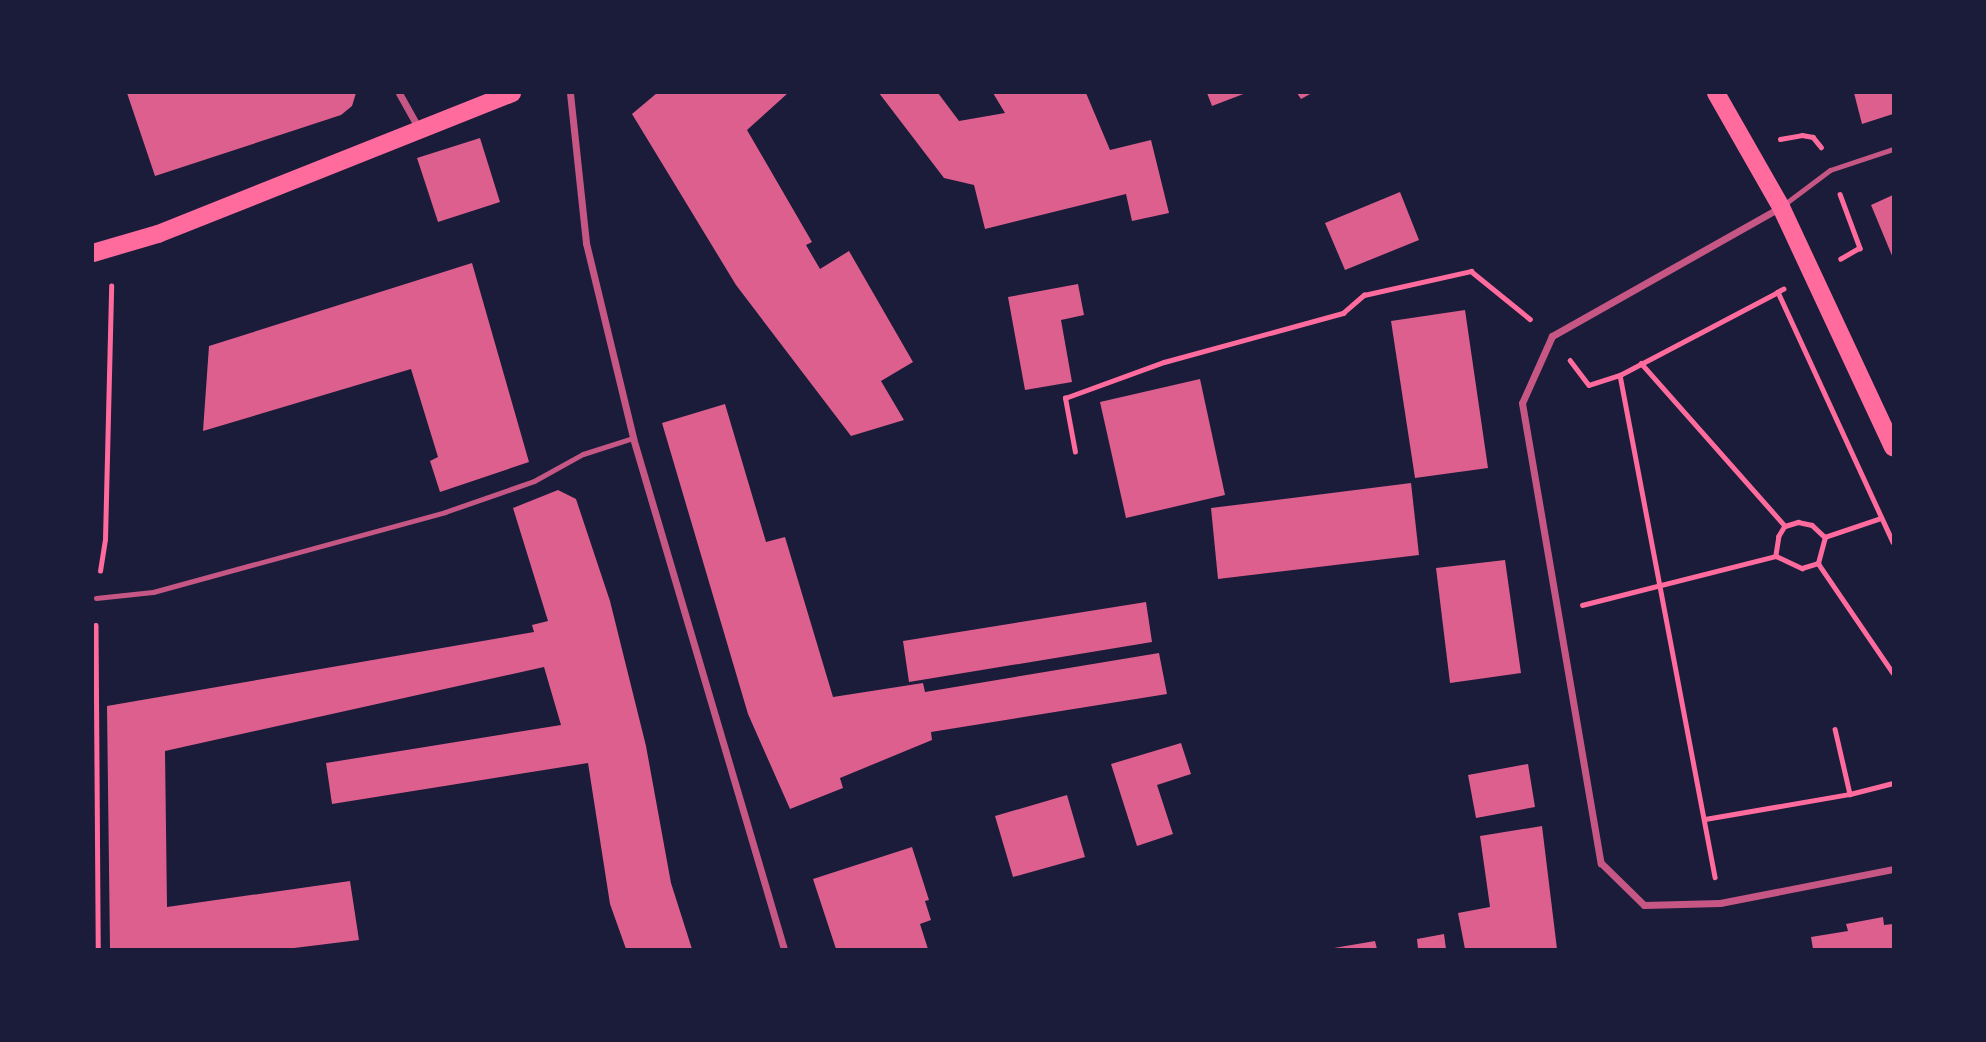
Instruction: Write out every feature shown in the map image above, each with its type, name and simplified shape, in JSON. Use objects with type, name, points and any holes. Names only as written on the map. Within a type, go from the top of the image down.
[{"type":"main road","points":[[93,253],[158,234],[512,93]]},
{"type":"main road","points":[[1716,93],[1781,207],[1893,447]]},
{"type":"street","points":[[399,93],[419,130]]},
{"type":"street","points":[[570,93],[586,243],[633,438],[784,949]]},
{"type":"street","points":[[1781,207],[1552,336],[1522,403],[1601,863],[1644,905],[1720,903],[1893,869]]},
{"type":"lane","points":[[1781,207],[1830,170],[1893,149]]},
{"type":"lane","points":[[96,598],[153,592],[445,512],[534,481],[583,454],[633,438]]},
{"type":"path","points":[[1075,452],[1065,398],[1164,362],[1343,313],[1364,295],[1471,271],[1552,336],[1588,385],[1620,374],[1778,292]]},
{"type":"path","points":[[98,949],[96,598],[105,539],[111,286]]},
{"type":"path","points":[[1641,363],[1785,526]]},
{"type":"path","points":[[1620,374],[1720,903]]},
{"type":"path","points":[[1825,537],[1881,518]]},
{"type":"path","points":[[1776,556],[1779,536],[1785,526],[1798,522],[1812,525],[1825,537]]},
{"type":"path","points":[[1825,537],[1818,563],[1893,673]]},
{"type":"path","points":[[1558,611],[1622,593],[1662,587],[1776,556],[1802,568],[1818,563]]},
{"type":"path","points":[[1835,729],[1850,794]]},
{"type":"path","points":[[1705,819],[1850,794],[1893,783]]},
{"type":"building","points":[[127,93],[356,93],[352,106],[341,115],[155,176]]},
{"type":"building","points":[[657,93],[788,93],[747,130],[812,242],[806,245],[820,269],[849,251],[913,362],[881,381],[904,420],[851,436],[736,285],[632,114]]},
{"type":"building","points":[[879,93],[938,93],[959,121],[1005,113],[993,93],[1086,93],[1110,150],[1151,140],[1169,213],[1132,221],[1126,194],[985,229],[974,185],[944,178]]},
{"type":"building","points":[[1207,93],[1246,93],[1212,106]]},
{"type":"building","points":[[1297,93],[1312,93],[1301,99]]},
{"type":"building","points":[[1854,93],[1893,93],[1893,114],[1862,124]]},
{"type":"building","points":[[480,138],[500,202],[438,222],[417,158]]},
{"type":"building","points":[[1400,192],[1419,240],[1345,270],[1325,223]]},
{"type":"building","points":[[1893,195],[1893,258],[1871,205]]},
{"type":"building","points":[[472,263],[529,462],[440,492],[430,461],[438,457],[411,369],[203,431],[209,346]]},
{"type":"building","points":[[1078,284],[1084,315],[1061,320],[1072,382],[1025,390],[1008,297]]},
{"type":"building","points":[[1465,310],[1488,468],[1415,478],[1391,321]]},
{"type":"building","points":[[1200,379],[1225,495],[1126,518],[1100,402]]},
{"type":"building","points":[[725,404],[766,542],[785,537],[833,697],[923,683],[925,692],[1159,653],[1167,694],[931,732],[932,740],[840,778],[843,788],[790,809],[748,714],[662,423]]},
{"type":"building","points":[[1411,483],[1419,555],[1218,579],[1211,508]]},
{"type":"building","points":[[558,490],[576,499],[610,601],[646,746],[671,883],[692,949],[626,949],[610,904],[588,763],[332,804],[326,763],[561,725],[544,667],[165,751],[167,907],[350,881],[359,940],[286,949],[110,949],[107,706],[534,632],[532,625],[548,621],[513,508]]},
{"type":"building","points":[[1505,560],[1521,673],[1450,683],[1436,568]]},
{"type":"building","points":[[1146,602],[1152,642],[909,682],[903,641]]},
{"type":"building","points":[[1181,743],[1191,774],[1157,785],[1173,834],[1137,846],[1111,764]]},
{"type":"building","points":[[1528,764],[1535,807],[1476,818],[1468,775]]},
{"type":"building","points":[[1067,795],[1085,857],[1013,877],[995,816]]},
{"type":"building","points":[[1542,826],[1557,949],[1465,949],[1458,913],[1490,907],[1480,836]]},
{"type":"building","points":[[912,847],[929,900],[925,901],[931,920],[920,924],[928,949],[836,949],[813,879]]},
{"type":"building","points":[[1883,917],[1884,925],[1893,924],[1893,949],[1813,949],[1811,937],[1848,931],[1846,924]]},
{"type":"building","points":[[1444,934],[1446,949],[1418,949],[1417,939]]},
{"type":"building","points":[[1375,941],[1377,949],[1334,949],[1334,948]]}]
